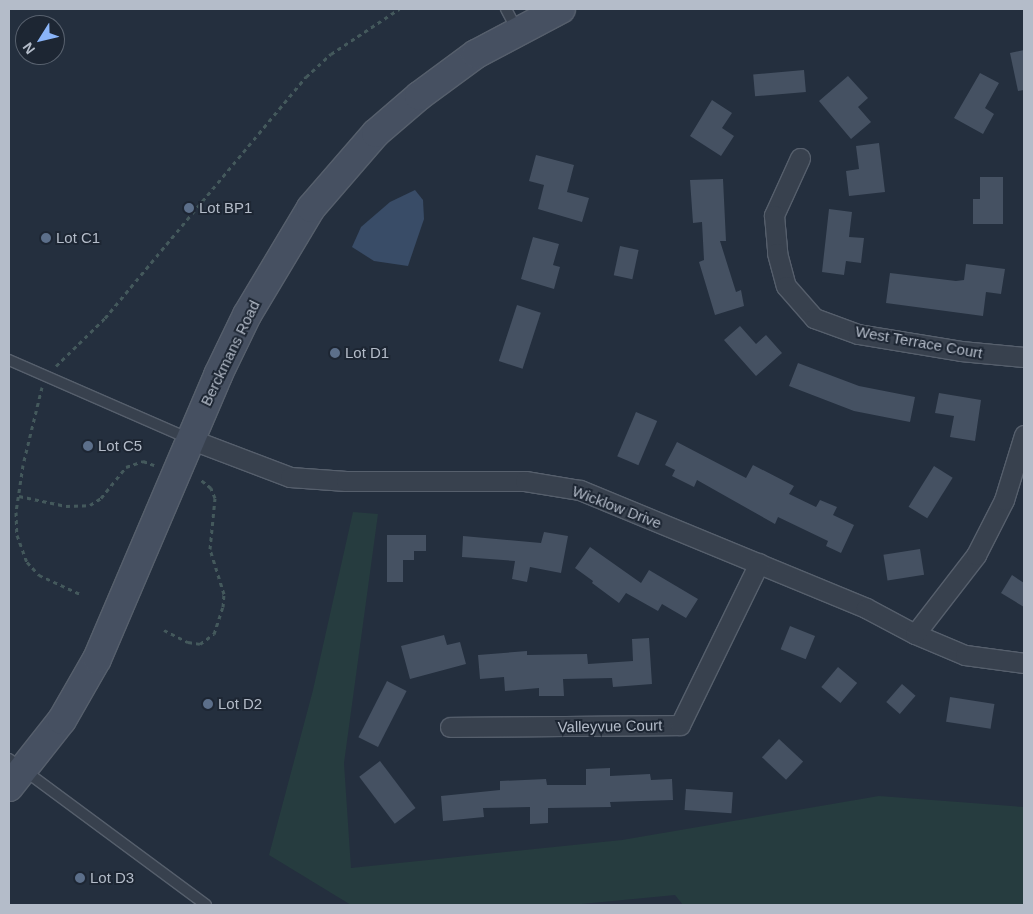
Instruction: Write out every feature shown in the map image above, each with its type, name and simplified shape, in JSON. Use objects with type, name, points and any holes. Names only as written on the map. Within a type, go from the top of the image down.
[{"type":"main road","name":"Berckmans Road","points":[[14,772],[62,720],[97,659],[190,439],[247,314],[311,208],[376,133],[405,108],[476,54],[511,19],[561,9]]},
{"type":"street","name":"West Terrace Court","points":[[800,158],[774,215],[777,253],[786,286],[814,318],[858,334],[960,351],[1024,357]]},
{"type":"street","points":[[915,634],[976,555],[1004,500],[1024,435]]},
{"type":"street","name":"Wicklow Drive","points":[[190,439],[290,477],[346,481],[525,481],[580,490],[866,608],[915,634],[965,656],[1024,663]]},
{"type":"street","name":"Valleyvue Court","points":[[450,727],[680,725],[759,563]]},
{"type":"lane","points":[[9,360],[190,439]]},
{"type":"lane","points":[[14,772],[50,792],[206,905]]},
{"type":"path","points":[[80,594],[51,583],[27,562],[18,535],[19,496],[30,432],[46,375],[105,318],[306,77],[331,54],[399,9]]},
{"type":"path","points":[[19,496],[66,506],[90,505],[101,498],[126,467],[143,461],[154,465]]},
{"type":"path","points":[[164,630],[188,642],[200,644],[214,634],[223,606],[224,594],[210,549],[215,498],[211,488],[201,480]]},
{"type":"green space","points":[[353,512],[378,514],[344,763],[351,868],[622,840],[879,796],[1024,807],[1024,905],[683,905],[675,895],[571,905],[351,905],[269,855],[313,690]]},
{"type":"water","points":[[415,190],[423,200],[424,219],[408,266],[374,261],[352,247],[361,227],[390,202]]},
{"type":"building","points":[[1024,50],[1024,90],[1018,91],[1010,53]]},
{"type":"building","points":[[804,70],[806,92],[755,96],[753,74]]},
{"type":"building","points":[[980,73],[999,83],[985,108],[994,114],[983,134],[954,118]]},
{"type":"building","points":[[848,76],[868,98],[858,107],[871,122],[851,139],[819,101]]},
{"type":"building","points":[[712,100],[732,113],[722,128],[734,136],[721,156],[690,136]]},
{"type":"building","points":[[879,143],[885,192],[849,196],[846,171],[859,169],[856,146]]},
{"type":"building","points":[[536,155],[574,165],[567,192],[589,198],[582,222],[538,209],[544,185],[529,181]]},
{"type":"building","points":[[980,177],[1003,177],[1003,224],[973,224],[973,199],[980,199]]},
{"type":"building","points":[[723,179],[726,241],[720,241],[736,292],[741,290],[744,306],[715,315],[699,262],[704,260],[702,222],[693,223],[690,180]]},
{"type":"building","points":[[829,209],[852,212],[849,237],[864,238],[861,263],[846,261],[844,275],[822,272]]},
{"type":"building","points":[[533,237],[559,244],[553,265],[560,267],[554,289],[521,279]]},
{"type":"building","points":[[620,246],[639,250],[632,279],[614,275]]},
{"type":"building","points":[[966,264],[1005,269],[1001,294],[986,292],[983,316],[886,303],[890,273],[956,281],[964,280]]},
{"type":"building","points":[[517,305],[541,313],[523,369],[499,361]]},
{"type":"building","points":[[740,326],[756,344],[766,335],[782,353],[756,376],[724,340]]},
{"type":"building","points":[[798,363],[859,386],[915,397],[910,422],[854,411],[789,386]]},
{"type":"building","points":[[939,393],[981,400],[975,441],[950,437],[954,416],[935,413]]},
{"type":"building","points":[[636,412],[657,421],[638,465],[617,456]]},
{"type":"building","points":[[677,442],[746,478],[753,465],[794,486],[789,494],[816,507],[820,500],[837,507],[833,515],[854,525],[841,553],[826,546],[828,541],[778,517],[775,524],[697,480],[694,487],[672,476],[675,470],[665,465]]},
{"type":"building","points":[[934,466],[953,478],[927,518],[909,507]]},
{"type":"building","points":[[544,532],[568,536],[561,573],[530,567],[527,582],[512,579],[515,561],[462,557],[463,536],[541,543]]},
{"type":"building","points":[[387,535],[426,535],[426,551],[414,551],[414,560],[403,560],[403,582],[387,582]]},
{"type":"building","points":[[590,547],[641,583],[649,570],[698,599],[686,618],[662,604],[658,611],[626,593],[619,603],[575,568]]},
{"type":"building","points":[[920,549],[924,575],[888,580],[883,555]]},
{"type":"building","points":[[1012,575],[1024,583],[1024,607],[1001,593]]},
{"type":"building","points":[[790,626],[815,636],[806,659],[781,649]]},
{"type":"building","points":[[444,635],[447,645],[460,642],[466,664],[410,679],[401,646]]},
{"type":"building","points":[[649,638],[652,684],[613,687],[612,678],[563,679],[564,696],[539,696],[539,688],[505,691],[504,677],[480,679],[478,655],[527,651],[527,655],[587,654],[588,664],[633,661],[632,639]]},
{"type":"building","points":[[838,667],[857,683],[840,703],[821,687]]},
{"type":"building","points":[[387,681],[407,691],[378,747],[358,737]]},
{"type":"building","points":[[902,684],[916,696],[900,714],[886,702]]},
{"type":"building","points":[[950,697],[994,704],[991,729],[946,722]]},
{"type":"building","points":[[779,739],[803,762],[786,780],[762,757]]},
{"type":"building","points":[[380,761],[416,808],[395,824],[359,777]]},
{"type":"building","points":[[610,768],[610,776],[650,774],[651,780],[672,779],[673,800],[610,802],[611,807],[548,808],[548,823],[530,824],[530,807],[483,808],[484,817],[443,821],[441,796],[500,790],[500,781],[546,779],[547,785],[586,785],[586,769]]},
{"type":"building","points":[[686,789],[733,792],[731,813],[685,810]]},
{"type":"place","name":"Lot BP1","points":[[189,208]]},
{"type":"place","name":"Lot C1","points":[[46,238]]},
{"type":"place","name":"Lot D1","points":[[335,353]]},
{"type":"place","name":"Lot C5","points":[[88,446]]},
{"type":"place","name":"Lot D2","points":[[208,704]]},
{"type":"place","name":"Lot D3","points":[[80,878]]}]
